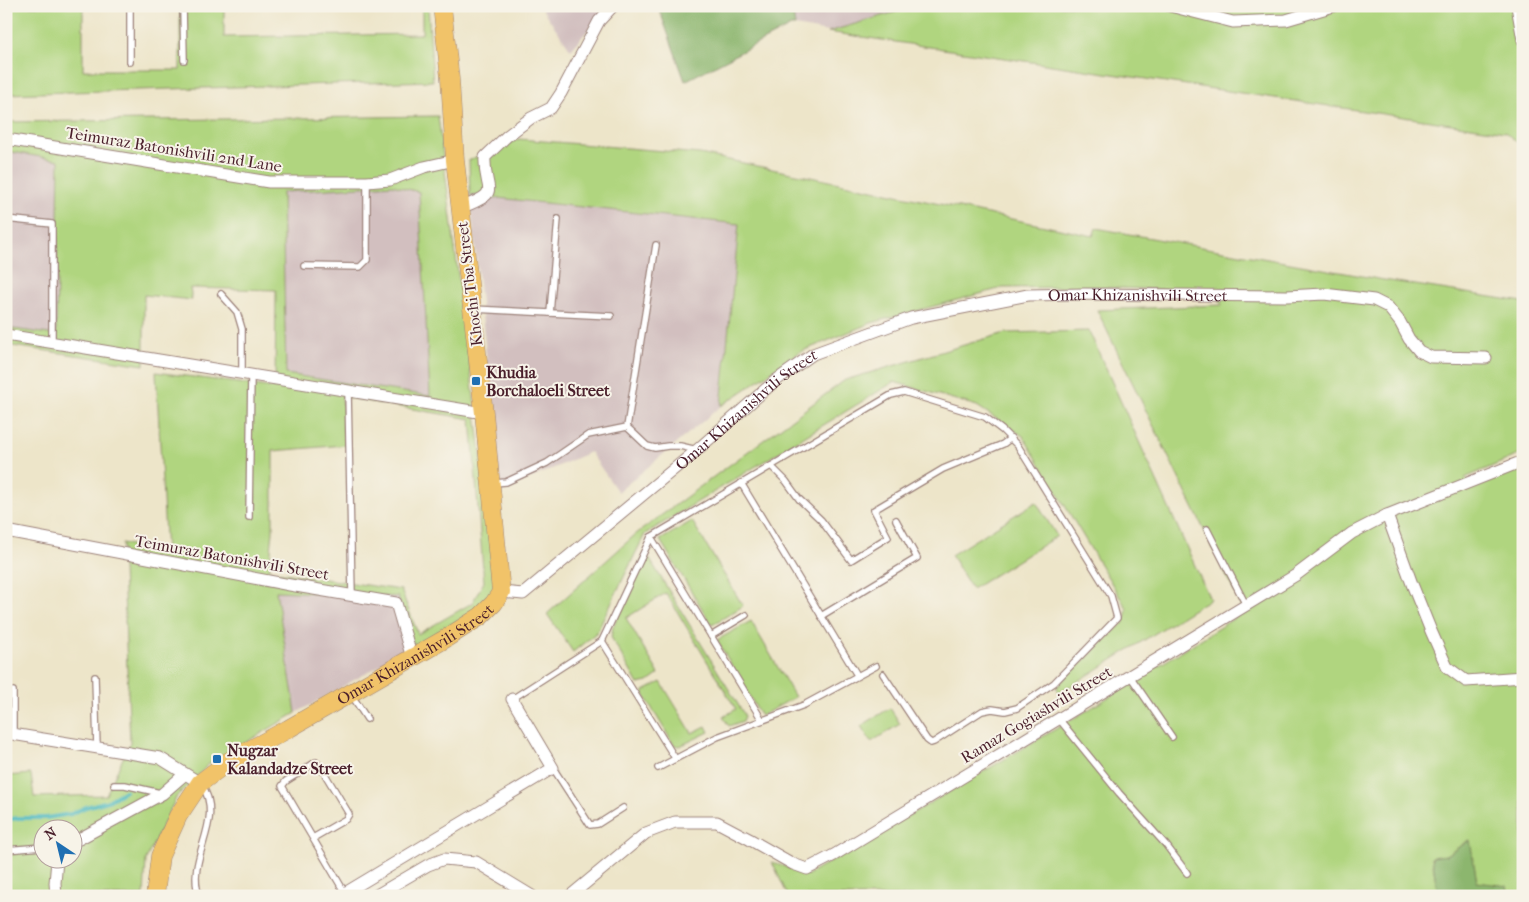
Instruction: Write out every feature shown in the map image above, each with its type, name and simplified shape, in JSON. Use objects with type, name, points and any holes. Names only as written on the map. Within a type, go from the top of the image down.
[{"type":"main road","name":"Khochi Tba Street","points":[[442,6],[450,79],[455,160],[492,483],[501,592]]},
{"type":"main road","name":"Omar Khizanishvili Street","points":[[155,896],[160,856],[192,778],[288,729],[412,658],[481,616],[494,603],[501,592]]},
{"type":"street","points":[[460,208],[482,200],[489,191],[485,157],[507,136],[531,118],[551,108],[562,93],[598,21],[613,6]]},
{"type":"street","points":[[1170,6],[1233,22],[1286,20],[1334,6]]},
{"type":"street","points":[[1517,6],[1523,40]]},
{"type":"street","name":"Teimuraz Batonishvili 2nd Lane","points":[[6,139],[269,182],[367,182],[390,180],[424,167],[455,160]]},
{"type":"street","name":"Omar Khizanishvili Street","points":[[501,592],[523,594],[697,450],[775,381],[814,354],[911,318],[1028,295],[1287,296],[1324,294],[1374,300],[1388,307],[1400,322],[1408,339],[1419,351],[1431,357],[1486,358]]},
{"type":"street","points":[[6,335],[484,413]]},
{"type":"street","name":"Ramaz Gogiashvili Street","points":[[570,896],[646,833],[675,822],[717,822],[792,864],[807,869],[842,850],[1296,575],[1352,534],[1387,515],[1523,462]]},
{"type":"street","points":[[1387,515],[1412,584],[1447,667],[1466,681],[1523,677]]},
{"type":"street","name":"Teimuraz Batonishvili Street","points":[[6,531],[396,603],[412,658]]},
{"type":"street","points":[[343,894],[553,768],[512,699]]},
{"type":"street","points":[[9,733],[160,758],[192,778],[82,837]]},
{"type":"street","points":[[375,896],[428,865],[444,859],[476,862],[532,896]]},
{"type":"street","points":[[56,870],[56,896]]},
{"type":"lane","points":[[130,6],[130,62]]},
{"type":"lane","points":[[183,6],[184,60]]},
{"type":"lane","points":[[304,266],[360,266],[367,260],[367,182]]},
{"type":"lane","points":[[6,218],[52,224],[52,343]]},
{"type":"lane","points":[[550,313],[558,219]]},
{"type":"lane","points":[[627,427],[656,245]]},
{"type":"lane","points":[[221,294],[237,312],[242,329],[246,374],[249,517]]},
{"type":"lane","points":[[472,309],[611,316]]},
{"type":"lane","points":[[348,390],[352,595]]},
{"type":"lane","points":[[512,699],[602,641],[651,537],[891,395],[904,392],[985,417],[1011,438],[1018,446],[1111,596],[1117,618],[1054,684],[1017,708],[1005,711],[992,709],[982,711],[931,743],[927,740],[883,674]]},
{"type":"lane","points":[[627,427],[647,446],[655,448],[680,446],[697,450]]},
{"type":"lane","points":[[492,483],[506,482],[547,463],[588,435],[627,427]]},
{"type":"lane","points":[[771,466],[786,481],[799,499],[821,520],[851,560],[888,537],[874,510],[943,469],[1002,444],[1011,438]]},
{"type":"lane","points":[[741,483],[857,675]]},
{"type":"lane","points":[[821,616],[917,558],[896,520]]},
{"type":"lane","points":[[1206,529],[1246,605]]},
{"type":"lane","points":[[651,537],[762,720]]},
{"type":"lane","points":[[711,636],[746,615]]},
{"type":"lane","points":[[602,641],[676,758]]},
{"type":"lane","points":[[658,768],[717,737],[804,705],[876,666]]},
{"type":"lane","points":[[1130,676],[1172,737]]},
{"type":"lane","points":[[95,677],[96,748]]},
{"type":"lane","points":[[9,733],[13,690]]},
{"type":"lane","points":[[350,693],[367,719]]},
{"type":"lane","points":[[1059,719],[1188,873]]},
{"type":"lane","points":[[313,838],[346,818],[349,814],[316,762],[286,781],[282,786],[343,894]]},
{"type":"lane","points":[[553,768],[590,825],[598,824],[623,808]]},
{"type":"lane","points":[[192,778],[208,797],[210,804],[206,834],[196,869],[196,887],[199,896]]},
{"type":"lane","points":[[114,785],[124,785],[162,794]]},
{"type":"lane","points":[[6,850],[32,848]]},
{"type":"shaded area","points":[[540,6],[608,6],[571,50]]},
{"type":"shaded area","points":[[792,6],[916,6],[828,32],[795,26]]},
{"type":"shaded area","points":[[6,151],[59,160],[56,336],[6,328]]},
{"type":"shaded area","points":[[392,185],[419,192],[430,396],[286,375],[282,191]]},
{"type":"shaded area","points":[[470,195],[739,224],[721,406],[618,492],[590,452],[500,492]]},
{"type":"shaded area","points":[[275,591],[398,597],[414,646],[296,713]]},
{"type":"green space","points":[[6,6],[83,6],[83,70],[180,70],[180,6],[224,6],[224,37],[422,34],[422,6],[428,6],[433,81],[6,94]]},
{"type":"green space","points":[[658,6],[792,6],[795,26],[791,26],[685,81]]},
{"type":"green space","points":[[916,6],[1523,6],[1523,147],[1505,132],[828,32]]},
{"type":"green space","points":[[438,116],[487,500],[496,591],[483,606],[414,646],[398,597],[276,591],[296,713],[209,764],[177,796],[146,859],[144,896],[6,896],[6,776],[31,774],[34,797],[106,795],[130,743],[122,543],[166,553],[156,372],[275,388],[276,290],[190,288],[192,300],[144,295],[144,365],[6,345],[6,328],[56,335],[59,160],[6,151],[6,122]],"holes":[[[392,185],[419,192],[430,396],[286,374],[282,192]],[[342,397],[471,419],[484,582],[472,603],[418,634],[401,590],[269,571],[273,531],[273,451],[345,445]]]},
{"type":"green space","points":[[519,139],[700,154],[1093,236],[1096,228],[1384,280],[1523,302],[1523,453],[1465,478],[1472,485],[1523,467],[1523,896],[1509,896],[1507,886],[1477,883],[1469,840],[1447,855],[1432,857],[1438,896],[788,896],[772,862],[808,875],[1088,710],[1244,612],[1097,310],[1222,305],[1215,291],[1083,287],[1002,288],[871,323],[800,352],[721,406],[739,224],[470,195],[469,160]]},
{"type":"green space","points":[[1089,331],[1210,599],[1058,694],[1057,686],[1124,622],[1127,609],[1023,436],[977,406],[894,382],[645,534],[597,632],[573,652],[547,614],[636,534],[845,380],[1005,333]]},
{"type":"green space","points":[[1036,502],[1057,536],[972,589],[951,555]]},
{"type":"green space","points":[[692,521],[743,606],[712,625],[660,540]]},
{"type":"green space","points":[[649,558],[745,716],[743,721],[729,726],[723,717],[736,709],[666,593],[626,618],[659,674],[648,682],[638,684],[611,637],[613,627],[642,559]]},
{"type":"green space","points":[[751,621],[795,697],[761,716],[717,640]]},
{"type":"green space","points":[[661,682],[692,733],[706,726],[709,732],[680,746],[674,745],[644,695],[644,691]]},
{"type":"green space","points":[[890,708],[900,724],[871,742],[861,726]]},
{"type":"green space","points":[[1470,840],[1477,882],[1507,886],[1509,896],[1438,896],[1432,857],[1447,855]]},
{"type":"waterway","points":[[6,820],[46,818],[71,814],[86,807],[108,801],[125,791]]},
{"type":"place","name":"Khudia Borchaloeli Street","points":[[476,381]]},
{"type":"place","name":"Nugzar Kalandadze Street","points":[[217,759]]}]
